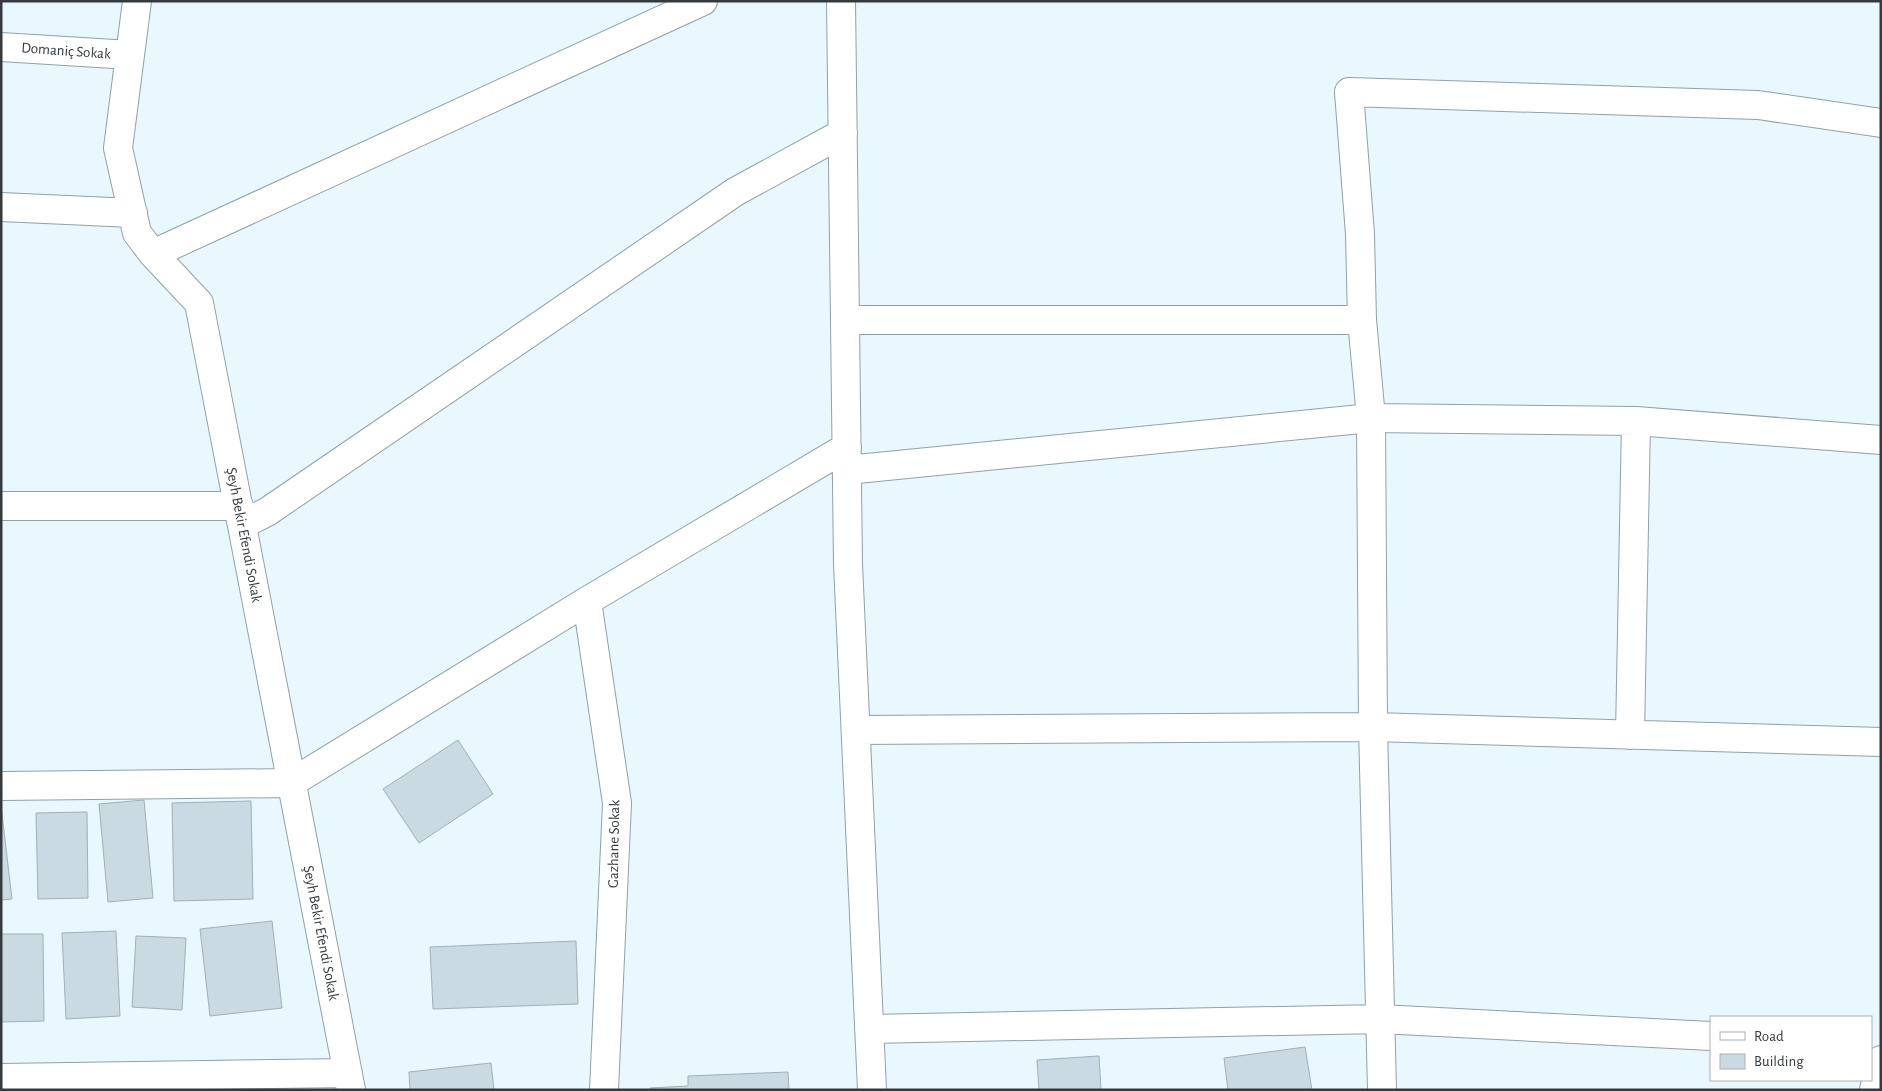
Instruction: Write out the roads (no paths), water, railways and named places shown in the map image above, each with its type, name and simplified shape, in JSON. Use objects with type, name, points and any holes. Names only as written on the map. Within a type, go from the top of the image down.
[{"type":"street","name":"Şeyh Bekir Efendi Sokak","points":[[137,1],[118,148],[137,233],[153,254],[199,303],[350,1081]]},
{"type":"street","points":[[153,254],[703,1]]},
{"type":"street","points":[[841,1],[848,564],[872,1090]]},
{"type":"street","name":"Domaniç Sokak","points":[[1,47],[130,55]]},
{"type":"street","points":[[1382,1090],[1373,727],[1371,418],[1362,320],[1360,234],[1349,92],[1758,104],[1881,122]]},
{"type":"street","points":[[1,506],[241,515],[267,512],[735,192],[843,133]]},
{"type":"street","points":[[1,207],[133,212]]},
{"type":"street","points":[[845,320],[1362,320]]},
{"type":"street","points":[[1,786],[291,783],[587,601],[847,458],[1371,418],[1636,421],[1881,440]]},
{"type":"street","points":[[1630,735],[1636,421]]},
{"type":"street","name":"Gazhane Sokak","points":[[587,601],[617,803],[604,1090]]},
{"type":"street","points":[[856,730],[1373,727],[1881,742]]},
{"type":"street","points":[[869,1029],[1380,1019],[1710,1036]]},
{"type":"street","points":[[1874,1090],[1881,1060]]},
{"type":"street","points":[[1,1078],[350,1081]]}]
